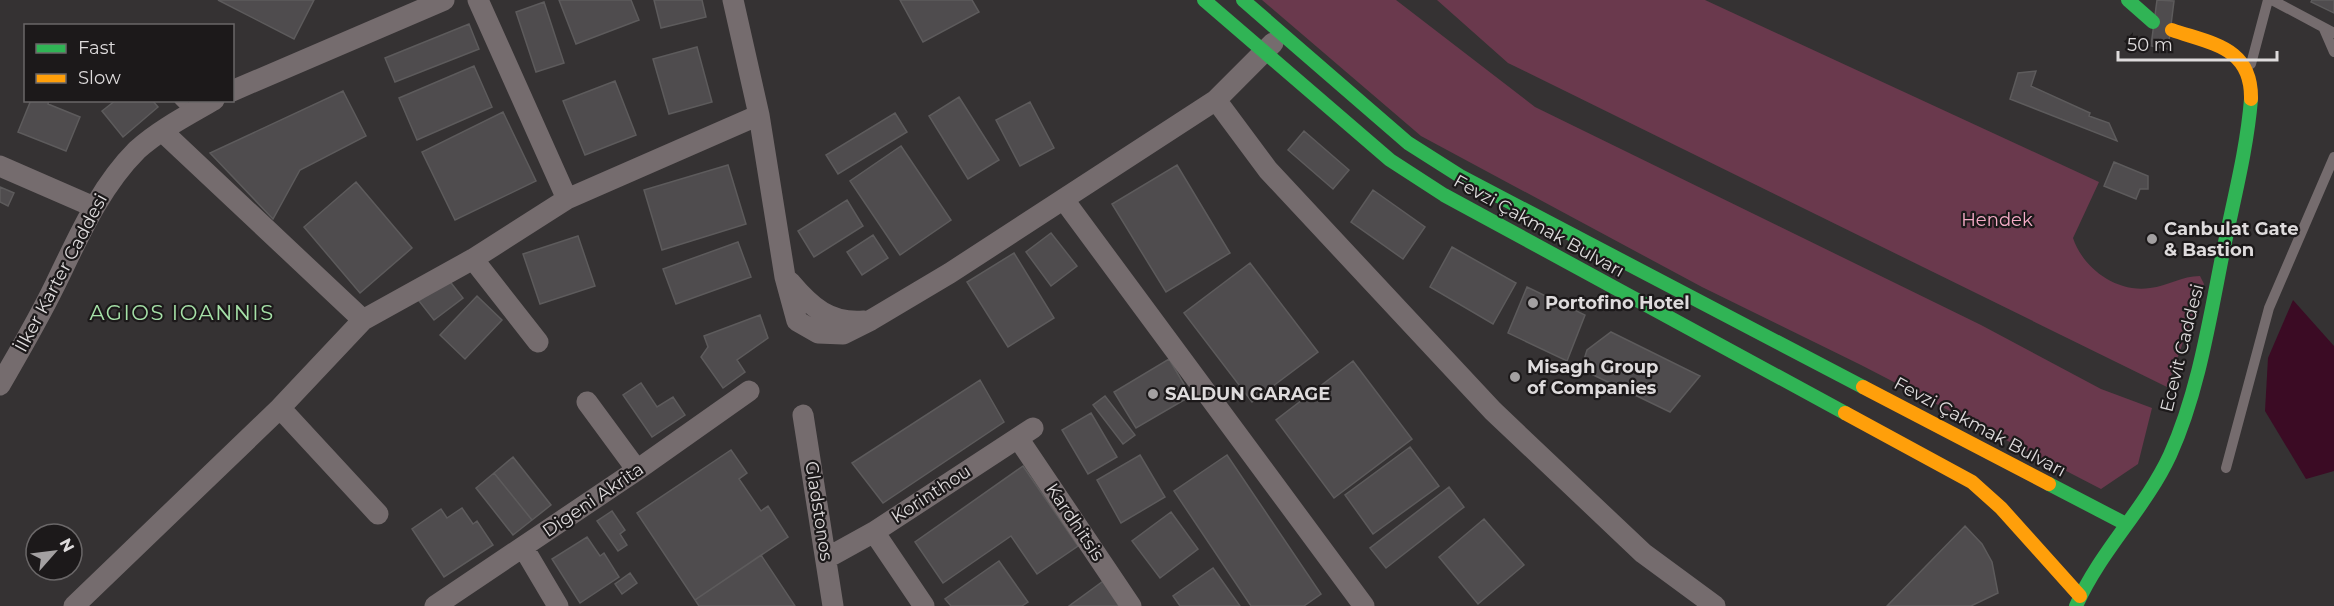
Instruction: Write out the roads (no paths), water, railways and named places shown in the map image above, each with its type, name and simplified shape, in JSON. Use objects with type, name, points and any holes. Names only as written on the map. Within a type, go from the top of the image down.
[{"type":"main road","name":"Fevzi Çakmak Bulvarı","points":[[1204,0],[1390,160],[1444,195],[1972,482],[2005,509],[2078,601]]},
{"type":"main road","name":"Fevzi Çakmak Bulvarı","points":[[1243,0],[1408,143],[1460,176],[2124,523]]},
{"type":"main road","points":[[2128,0],[2153,22]]},
{"type":"main road","points":[[2172,30],[2228,51],[2242,60],[2250,73]]},
{"type":"main road","name":"Ecevit Caddesi","points":[[2078,601],[2095,566],[2166,464],[2181,424],[2211,313],[2243,151],[2251,93],[2250,73]]},
{"type":"street","points":[[234,90],[444,0]]},
{"type":"street","points":[[478,0],[567,199]]},
{"type":"street","points":[[733,0],[759,116],[785,277],[797,321],[818,333],[843,334],[871,320],[1064,200],[1216,100],[1262,51],[1283,35]]},
{"type":"street","points":[[1216,100],[1268,170],[1493,411],[1643,553],[1714,606]]},
{"type":"street","name":"İlker Karter Caddesi","points":[[0,385],[32,331],[94,207],[113,177],[139,149],[162,131],[185,107],[206,102]]},
{"type":"street","points":[[74,606],[280,408],[363,320],[473,259],[567,199],[759,116]]},
{"type":"street","points":[[162,131],[363,320]]},
{"type":"street","points":[[0,166],[94,207]]},
{"type":"street","points":[[1064,200],[1364,606]]},
{"type":"street","points":[[473,259],[538,342]]},
{"type":"street","name":"Digeni Akrita","points":[[435,606],[637,470],[749,391]]},
{"type":"street","points":[[587,402],[637,470]]},
{"type":"street","points":[[280,408],[378,514]]},
{"type":"street","name":"Gladstonos","points":[[803,415],[833,606]]},
{"type":"street","name":"Korinthou","points":[[827,558],[874,532],[1026,433]]},
{"type":"street","name":"Kardhitsis","points":[[1026,433],[1131,606]]},
{"type":"street","points":[[874,532],[924,606]]},
{"type":"street","points":[[523,547],[558,606]]},
{"type":"lane","points":[[2250,73],[2270,0],[2329,31],[2334,52]]},
{"type":"lane","points":[[2226,468],[2270,308],[2334,157]]},
{"type":"place","name":"Canbulat Gate & Bastion","points":[[2152,239]]},
{"type":"place","name":"Portofino Hotel","points":[[1533,303]]},
{"type":"place","name":"Misagh Group of Companies","points":[[1515,377]]},
{"type":"place","name":"SALDUN GARAGE","points":[[1153,394]]},
{"type":"district","name":"AGIOS IOANNIS","points":[[182,312]]},
{"type":"park label","name":"Hendek","points":[[1997,220]]}]
